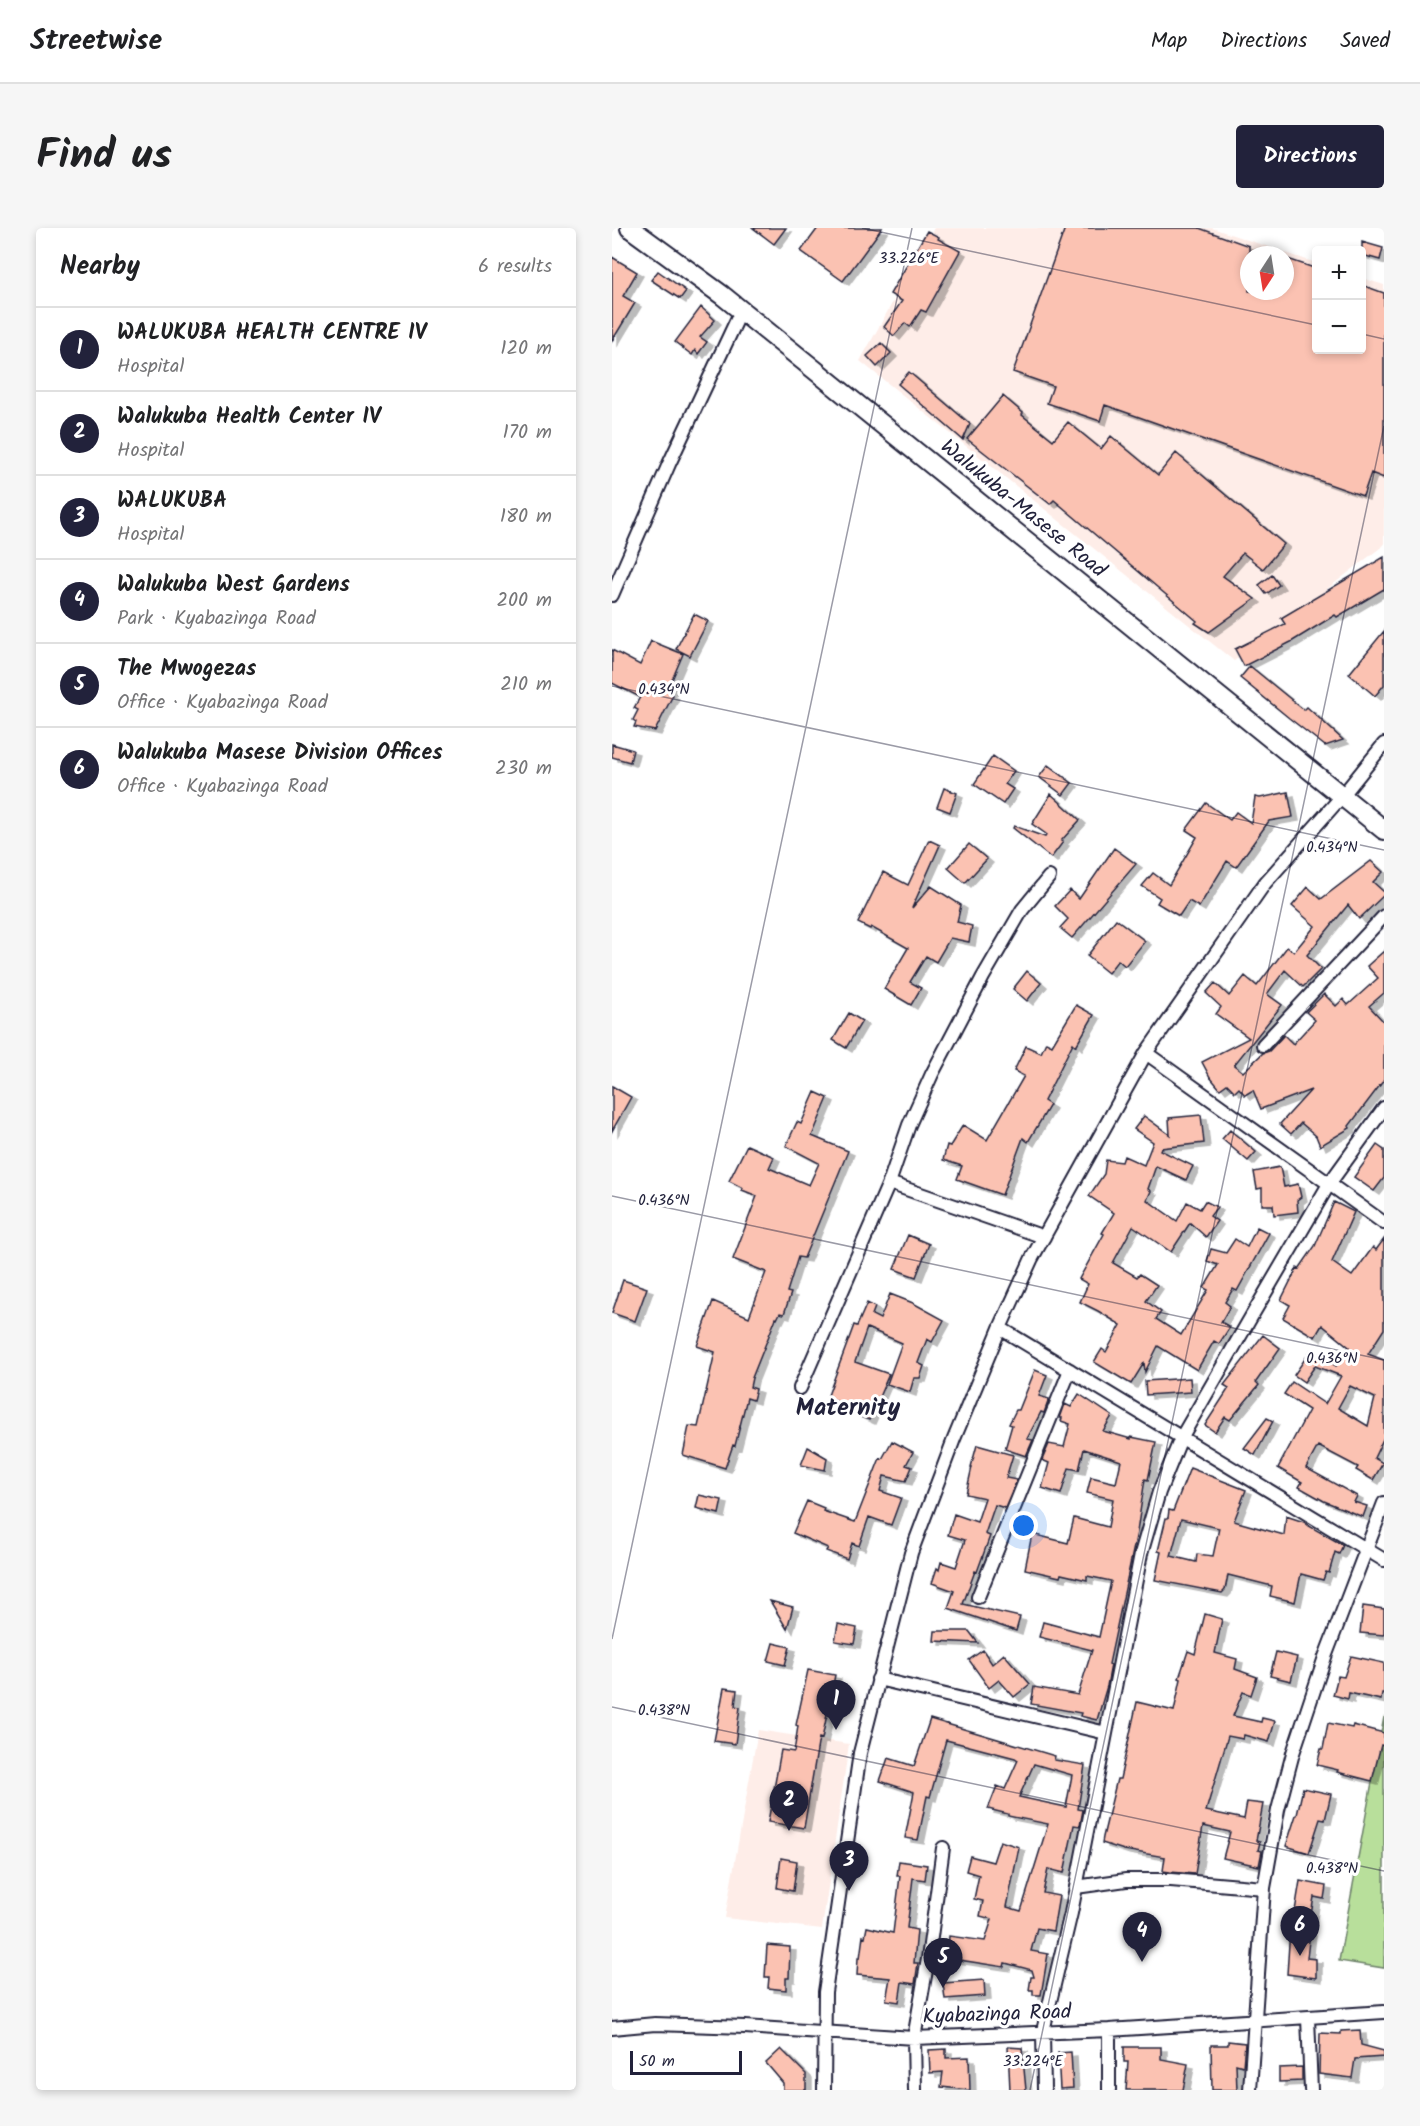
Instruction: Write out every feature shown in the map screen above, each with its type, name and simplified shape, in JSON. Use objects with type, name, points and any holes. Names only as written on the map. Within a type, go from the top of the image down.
[{"type":"street","name":"Walukuba-Masese Road","points":[[630,228],[741,310],[1384,830]]},
{"type":"street","points":[[612,595],[684,431],[741,310]]},
{"type":"street","points":[[824,2090],[825,1992],[860,1753],[911,1553],[954,1439],[1000,1328],[1044,1237],[1146,1053],[1266,883],[1384,744]]},
{"type":"street","points":[[800,1388],[889,1184],[909,1125],[932,1074],[1022,910],[1049,877]]},
{"type":"street","points":[[1263,1045],[1384,916]]},
{"type":"street","points":[[1146,1053],[1384,1223]]},
{"type":"street","points":[[1044,2090],[1042,2031],[1076,1887],[1142,1554],[1159,1492],[1181,1438],[1329,1184],[1384,1108]]},
{"type":"street","points":[[889,1184],[1044,1237]]},
{"type":"street","points":[[1000,1328],[1384,1560]]},
{"type":"street","points":[[978,1597],[1070,1371]]},
{"type":"street","points":[[1250,2090],[1264,1888],[1278,1810],[1293,1753],[1325,1657],[1384,1503]]},
{"type":"street","points":[[878,1679],[1106,1733]]},
{"type":"street","points":[[915,2090],[914,2038],[928,1959],[943,1848]]},
{"type":"street","points":[[1076,1887],[1137,1880],[1171,1880],[1264,1888]]},
{"type":"street","name":"Kyabazinga Road","points":[[612,2028],[655,2024],[914,2038],[1254,2022],[1384,2012]]},
{"type":"street","points":[[1308,2018],[1311,2090]]},
{"type":"street","points":[[1109,2030],[1109,2090]]},
{"type":"shaded area","points":[[934,228],[1212,228],[1265,246],[1240,246],[1240,300],[1294,300],[1294,256],[1312,262],[1312,354],[1366,354],[1366,279],[1384,285],[1384,545],[1234,661],[860,361]]},
{"type":"shaded area","points":[[758,1730],[849,1744],[822,1929],[725,1918]]},
{"type":"green space","points":[[1384,1717],[1384,1968],[1339,1961]]},
{"type":"building","points":[[753,228],[786,228],[774,244]]},
{"type":"building","points":[[818,228],[882,228],[843,281],[801,251]]},
{"type":"building","points":[[1065,228],[1199,228],[1249,246],[1240,246],[1240,300],[1294,300],[1294,261],[1312,267],[1312,354],[1366,354],[1366,286],[1384,293],[1384,478],[1371,473],[1363,496],[1105,405],[1100,421],[1047,403],[1053,386],[1013,372]]},
{"type":"building","points":[[927,231],[960,251],[926,312],[921,310],[910,327],[905,323],[894,336],[884,327],[902,301],[890,294]]},
{"type":"building","points":[[1362,242],[1383,248],[1380,260],[1366,256],[1366,246],[1362,246]]},
{"type":"building","points":[[612,257],[637,272],[623,296],[635,303],[612,341]]},
{"type":"building","points":[[658,271],[686,291],[680,299],[651,280]]},
{"type":"building","points":[[701,307],[715,320],[700,337],[707,342],[698,354],[695,350],[692,355],[675,342]]},
{"type":"building","points":[[881,343],[891,353],[877,367],[867,356]]},
{"type":"building","points":[[909,372],[970,424],[963,440],[898,384]]},
{"type":"building","points":[[1003,396],[1053,440],[1068,422],[1101,449],[1111,436],[1158,475],[1176,453],[1284,544],[1263,569],[1243,553],[1223,576],[1255,599],[1209,632],[1195,623],[1197,621],[1054,500],[1050,504],[967,439]]},
{"type":"building","points":[[1384,557],[1384,589],[1337,617],[1335,615],[1291,642],[1244,666],[1235,649],[1285,624],[1281,618]]},
{"type":"building","points":[[1272,575],[1279,585],[1266,594],[1259,585]]},
{"type":"building","points":[[694,614],[708,621],[690,656],[676,649]]},
{"type":"building","points":[[1384,631],[1384,685],[1375,696],[1349,674]]},
{"type":"building","points":[[651,641],[683,654],[671,682],[673,684],[669,693],[673,695],[655,731],[634,727],[636,722],[633,720],[638,710],[634,708],[640,697],[612,683],[612,650],[640,665]]},
{"type":"building","points":[[1250,666],[1304,710],[1307,707],[1343,740],[1325,746],[1289,718],[1240,678]]},
{"type":"building","points":[[612,744],[633,750],[630,762],[612,757]]},
{"type":"building","points":[[993,756],[1014,771],[1005,784],[1013,789],[1003,804],[974,784]]},
{"type":"building","points":[[1048,765],[1072,783],[1063,795],[1039,777]]},
{"type":"building","points":[[944,788],[957,793],[950,812],[937,807]]},
{"type":"building","points":[[1288,792],[1293,817],[1269,821],[1236,867],[1227,861],[1199,907],[1189,901],[1179,916],[1157,903],[1160,898],[1142,886],[1153,873],[1169,885],[1197,837],[1186,830],[1206,803],[1230,820],[1236,812],[1251,823],[1255,797]]},
{"type":"building","points":[[1051,794],[1080,820],[1061,841],[1063,842],[1051,858],[1013,828],[1014,826],[1045,837],[1046,834],[1032,824]]},
{"type":"building","points":[[929,840],[940,845],[912,908],[931,886],[961,905],[957,922],[972,926],[969,942],[950,938],[936,962],[926,956],[910,982],[921,988],[911,1005],[884,989],[908,948],[871,927],[870,929],[858,923],[883,872],[908,885]]},
{"type":"building","points":[[969,844],[987,859],[965,883],[948,868]]},
{"type":"building","points":[[1114,848],[1136,864],[1072,938],[1060,928],[1068,919],[1055,906],[1070,890],[1079,899]]},
{"type":"building","points":[[1371,861],[1383,872],[1373,882],[1384,892],[1384,895],[1359,919],[1348,905],[1307,955],[1321,969],[1303,987],[1285,970],[1267,994],[1282,1005],[1234,1065],[1243,1072],[1263,1053],[1269,1051],[1284,1035],[1293,1044],[1315,1020],[1306,1012],[1324,994],[1336,1006],[1343,999],[1348,1005],[1378,978],[1367,966],[1384,951],[1384,993],[1369,1006],[1384,1022],[1384,1080],[1349,1126],[1350,1128],[1320,1146],[1316,1136],[1301,1123],[1291,1134],[1280,1124],[1311,1090],[1261,1109],[1253,1090],[1245,1095],[1239,1088],[1235,1092],[1227,1084],[1220,1089],[1210,1077],[1202,1062],[1249,1038],[1216,1014],[1221,1007],[1206,993],[1215,983],[1229,996],[1245,976],[1257,986],[1287,947],[1294,952],[1315,926],[1292,906],[1308,887],[1321,899]]},
{"type":"building","points":[[1116,919],[1145,941],[1125,966],[1118,960],[1108,973],[1087,956]]},
{"type":"building","points":[[1027,971],[1041,983],[1027,1001],[1013,989]]},
{"type":"building","points":[[1076,1005],[1094,1015],[1076,1046],[1073,1043],[1044,1101],[1050,1105],[1028,1142],[1023,1138],[1002,1195],[957,1179],[962,1166],[943,1160],[947,1145],[950,1146],[963,1125],[987,1140],[1024,1076],[1014,1071],[1026,1046],[1041,1053],[1046,1042],[1052,1045]]},
{"type":"building","points":[[849,1013],[862,1021],[846,1048],[833,1040]]},
{"type":"building","points":[[612,1086],[631,1097],[612,1131]]},
{"type":"building","points":[[815,1092],[828,1098],[812,1136],[848,1151],[804,1258],[798,1257],[787,1292],[791,1293],[784,1314],[780,1313],[776,1318],[752,1378],[750,1387],[756,1389],[753,1400],[747,1398],[735,1446],[733,1445],[725,1468],[683,1455],[689,1426],[698,1427],[715,1352],[697,1346],[713,1301],[749,1317],[766,1272],[733,1259],[757,1196],[729,1181],[747,1145],[774,1157],[769,1168],[809,1185],[819,1163],[786,1146],[797,1122],[801,1124]]},
{"type":"building","points":[[1201,1115],[1204,1143],[1161,1148],[1160,1150],[1193,1166],[1186,1180],[1156,1166],[1148,1189],[1151,1191],[1147,1200],[1177,1221],[1187,1202],[1200,1209],[1205,1201],[1217,1207],[1210,1216],[1217,1221],[1206,1237],[1190,1223],[1171,1252],[1133,1226],[1113,1263],[1137,1277],[1140,1274],[1157,1285],[1146,1301],[1161,1312],[1156,1319],[1181,1335],[1208,1290],[1204,1288],[1218,1265],[1207,1261],[1211,1249],[1226,1253],[1235,1239],[1247,1247],[1257,1227],[1269,1233],[1237,1291],[1233,1289],[1225,1302],[1230,1306],[1221,1322],[1230,1327],[1219,1344],[1214,1341],[1197,1370],[1158,1346],[1145,1372],[1144,1363],[1131,1384],[1094,1362],[1102,1349],[1106,1352],[1121,1325],[1080,1302],[1088,1284],[1079,1279],[1114,1213],[1089,1196],[1104,1174],[1106,1160],[1122,1162],[1124,1156],[1144,1165],[1153,1142],[1134,1129],[1144,1116],[1170,1135],[1169,1118]]},
{"type":"building","points":[[1230,1130],[1256,1152],[1248,1161],[1222,1139]]},
{"type":"building","points":[[1377,1145],[1384,1150],[1384,1178],[1374,1191],[1354,1177]]},
{"type":"building","points":[[1280,1167],[1284,1187],[1298,1184],[1301,1197],[1297,1200],[1298,1212],[1274,1215],[1273,1205],[1262,1205],[1262,1188],[1257,1189],[1254,1172]]},
{"type":"building","points":[[1334,1202],[1354,1212],[1332,1262],[1352,1276],[1373,1247],[1376,1250],[1384,1239],[1384,1329],[1368,1354],[1384,1360],[1384,1437],[1374,1458],[1383,1463],[1373,1480],[1356,1470],[1358,1467],[1318,1446],[1306,1468],[1357,1496],[1354,1502],[1367,1506],[1363,1517],[1324,1501],[1299,1487],[1302,1482],[1278,1468],[1309,1410],[1284,1394],[1292,1382],[1325,1404],[1341,1376],[1315,1366],[1304,1382],[1294,1375],[1311,1350],[1336,1366],[1349,1347],[1322,1325],[1315,1337],[1283,1318],[1290,1305],[1281,1300],[1297,1268],[1299,1269],[1315,1246]],"holes":[[[1350,1386],[1375,1398],[1368,1426],[1338,1408]]]},
{"type":"building","points":[[908,1235],[929,1244],[916,1277],[894,1269]]},
{"type":"building","points":[[623,1280],[647,1288],[635,1321],[612,1313]]},
{"type":"building","points":[[890,1294],[913,1303],[944,1320],[932,1342],[927,1339],[918,1363],[924,1366],[920,1378],[914,1378],[910,1392],[887,1384],[902,1343],[867,1328],[855,1362],[889,1374],[869,1420],[851,1412],[853,1408],[827,1398],[854,1325],[857,1326],[867,1303],[875,1307],[872,1315],[880,1319]]},
{"type":"building","points":[[1263,1335],[1280,1348],[1256,1382],[1259,1385],[1230,1420],[1225,1417],[1215,1432],[1205,1425],[1229,1388],[1224,1385]]},
{"type":"building","points":[[1035,1370],[1047,1375],[1039,1396],[1049,1399],[1044,1413],[1041,1412],[1027,1439],[1033,1440],[1026,1456],[1005,1449],[1012,1425],[1009,1424],[1016,1410],[1019,1410]]},
{"type":"building","points":[[1190,1378],[1191,1392],[1146,1395],[1145,1381]]},
{"type":"building","points":[[1079,1394],[1112,1416],[1103,1431],[1131,1439],[1131,1437],[1156,1442],[1148,1480],[1145,1479],[1137,1532],[1109,1664],[1111,1665],[1107,1686],[1097,1720],[1080,1716],[1081,1713],[1031,1704],[1034,1687],[1078,1695],[1092,1650],[1039,1637],[1043,1622],[1099,1637],[1111,1581],[1087,1576],[1087,1580],[1061,1574],[1060,1577],[1025,1569],[1032,1534],[1068,1543],[1074,1518],[1108,1527],[1113,1499],[1087,1493],[1091,1477],[1116,1483],[1121,1461],[1084,1449],[1079,1470],[1069,1468],[1061,1494],[1042,1488],[1049,1463],[1042,1460],[1049,1444],[1064,1447],[1070,1424],[1061,1421],[1062,1418],[1060,1418],[1065,1404],[1071,1407]]},
{"type":"building","points":[[1267,1418],[1273,1421],[1255,1455],[1244,1448]]},
{"type":"building","points":[[892,1441],[913,1452],[906,1465],[912,1467],[906,1481],[884,1476],[880,1491],[901,1498],[891,1525],[869,1517],[859,1546],[852,1543],[847,1559],[826,1551],[828,1548],[793,1533],[807,1501],[824,1508],[823,1511],[855,1522],[880,1458],[882,1459]]},
{"type":"building","points":[[977,1445],[1013,1455],[1006,1478],[1017,1480],[1005,1508],[995,1505],[985,1534],[990,1536],[963,1604],[1020,1617],[1016,1631],[948,1608],[954,1591],[932,1583],[941,1562],[956,1567],[965,1540],[948,1535],[954,1514],[977,1522],[985,1498],[966,1494]]},
{"type":"building","points":[[808,1447],[827,1458],[825,1470],[801,1465]]},
{"type":"building","points":[[1190,1468],[1246,1490],[1234,1521],[1284,1535],[1286,1516],[1304,1522],[1343,1545],[1339,1554],[1335,1552],[1329,1573],[1326,1572],[1323,1580],[1301,1574],[1295,1602],[1270,1596],[1272,1586],[1228,1575],[1225,1590],[1222,1593],[1155,1580],[1161,1552],[1158,1551],[1166,1518],[1168,1518],[1169,1510],[1173,1511]],"holes":[[[1181,1519],[1219,1528],[1213,1556],[1197,1554],[1196,1562],[1171,1556]]]},
{"type":"building","points":[[699,1495],[722,1500],[719,1514],[696,1508]]},
{"type":"building","points":[[770,1601],[793,1607],[787,1629]]},
{"type":"building","points":[[1363,1606],[1384,1609],[1384,1635],[1360,1633]]},
{"type":"building","points":[[1205,1614],[1222,1619],[1215,1653],[1237,1659],[1235,1669],[1257,1677],[1251,1695],[1243,1692],[1233,1716],[1261,1722],[1262,1718],[1275,1721],[1269,1742],[1244,1735],[1243,1739],[1228,1736],[1206,1811],[1244,1819],[1247,1802],[1263,1804],[1256,1841],[1260,1842],[1258,1850],[1262,1851],[1259,1866],[1223,1858],[1230,1832],[1203,1826],[1195,1874],[1163,1871],[1165,1857],[1124,1850],[1102,1843],[1117,1779],[1120,1779],[1137,1702],[1174,1711],[1181,1679],[1179,1678],[1188,1651],[1195,1654]]},
{"type":"building","points":[[838,1624],[857,1628],[854,1644],[835,1641]]},
{"type":"building","points":[[935,1631],[969,1631],[978,1643],[934,1641]]},
{"type":"building","points":[[773,1643],[790,1647],[785,1665],[768,1661]]},
{"type":"building","points":[[983,1650],[992,1664],[1004,1654],[1030,1684],[1014,1697],[999,1680],[989,1688],[969,1660]]},
{"type":"building","points":[[1276,1652],[1297,1657],[1291,1681],[1270,1676]]},
{"type":"building","points":[[1351,1656],[1384,1663],[1384,1693],[1382,1693],[1381,1700],[1349,1693],[1348,1699],[1333,1695],[1338,1676],[1344,1677]]},
{"type":"building","points":[[808,1670],[835,1675],[822,1739],[819,1738],[804,1828],[768,1822],[781,1750],[794,1752],[798,1726],[796,1725]]},
{"type":"building","points":[[724,1688],[737,1690],[735,1706],[740,1707],[735,1744],[714,1741]]},
{"type":"building","points":[[930,1719],[1055,1756],[1054,1760],[1085,1765],[1078,1809],[1083,1810],[1080,1826],[1074,1825],[1064,1873],[1048,1869],[1043,1893],[1059,1896],[1053,1931],[1037,1928],[1031,1951],[1048,1954],[1041,1995],[1033,1995],[1033,1990],[1029,1990],[1031,1977],[1034,1977],[1032,1970],[1005,1963],[1004,1967],[953,1959],[954,1949],[948,1948],[949,1936],[985,1941],[992,1919],[980,1916],[983,1901],[974,1899],[979,1875],[966,1871],[970,1856],[993,1862],[1000,1841],[1019,1847],[1007,1907],[1021,1911],[1048,1824],[1008,1816],[1008,1814],[988,1809],[997,1786],[1005,1789],[1018,1760],[946,1740],[930,1797],[927,1796],[918,1840],[905,1838],[914,1792],[880,1781],[888,1758],[914,1766]],"holes":[[[1034,1764],[1072,1775],[1066,1807],[1019,1797]]]},
{"type":"building","points":[[1328,1723],[1352,1728],[1353,1725],[1384,1733],[1384,1746],[1381,1745],[1372,1781],[1317,1765]]},
{"type":"building","points":[[1303,1788],[1331,1794],[1325,1820],[1320,1819],[1309,1853],[1286,1846],[1297,1815]]},
{"type":"building","points":[[781,1858],[797,1861],[793,1891],[777,1888]]},
{"type":"building","points":[[899,1861],[927,1865],[925,1880],[913,1878],[907,1928],[917,1930],[914,1963],[918,1963],[915,1984],[902,1982],[899,2002],[886,2000],[890,1978],[857,1975],[858,1958],[860,1958],[863,1936],[865,1937],[867,1927],[893,1933],[900,1876],[897,1876]]},
{"type":"building","points":[[1300,1881],[1326,1886],[1324,1899],[1314,1897],[1308,1932],[1310,1932],[1307,1958],[1316,1959],[1316,1978],[1287,1974],[1290,1929],[1292,1929]]},
{"type":"building","points":[[767,1945],[790,1947],[789,1978],[786,1978],[786,1990],[768,1988],[769,1977],[765,1977]]},
{"type":"building","points":[[984,1980],[985,1996],[945,1999],[943,1983]]},
{"type":"building","points":[[1360,2030],[1361,2045],[1384,2051],[1384,2057],[1355,2059],[1352,2078],[1319,2074],[1320,2033],[1341,2034],[1341,2031]]},
{"type":"building","points":[[1228,2041],[1245,2043],[1243,2066],[1236,2064],[1237,2090],[1212,2090],[1211,2045],[1228,2045]]},
{"type":"building","points":[[1008,2047],[1022,2048],[1026,2090],[1010,2090]]},
{"type":"building","points":[[1124,2047],[1161,2047],[1161,2059],[1188,2064],[1183,2090],[1126,2090],[1128,2062],[1124,2062]]},
{"type":"building","points":[[781,2049],[806,2074],[806,2090],[783,2090],[783,2083],[766,2063]]},
{"type":"building","points":[[946,2049],[946,2058],[969,2057],[970,2090],[941,2087],[943,2072],[930,2073],[929,2050]]},
{"type":"building","points":[[1071,2052],[1073,2088],[1060,2089],[1058,2053]]},
{"type":"building","points":[[1302,2067],[1302,2081],[1279,2082],[1279,2068]]},
{"type":"place","name":"WALUKUBA HEALTH CENTRE IV","points":[[836,1730]]},
{"type":"place","name":"Walukuba Health Center IV","points":[[789,1831]]},
{"type":"place","name":"WALUKUBA","points":[[849,1891]]},
{"type":"place","name":"Walukuba Masese Division Offices","points":[[1300,1956]]},
{"type":"place","name":"Walukuba West Gardens","points":[[1142,1962]]},
{"type":"place","name":"The Mwogezas","points":[[943,1988]]},
{"type":"district","name":"Maternity","points":[[848,1408]]}]
